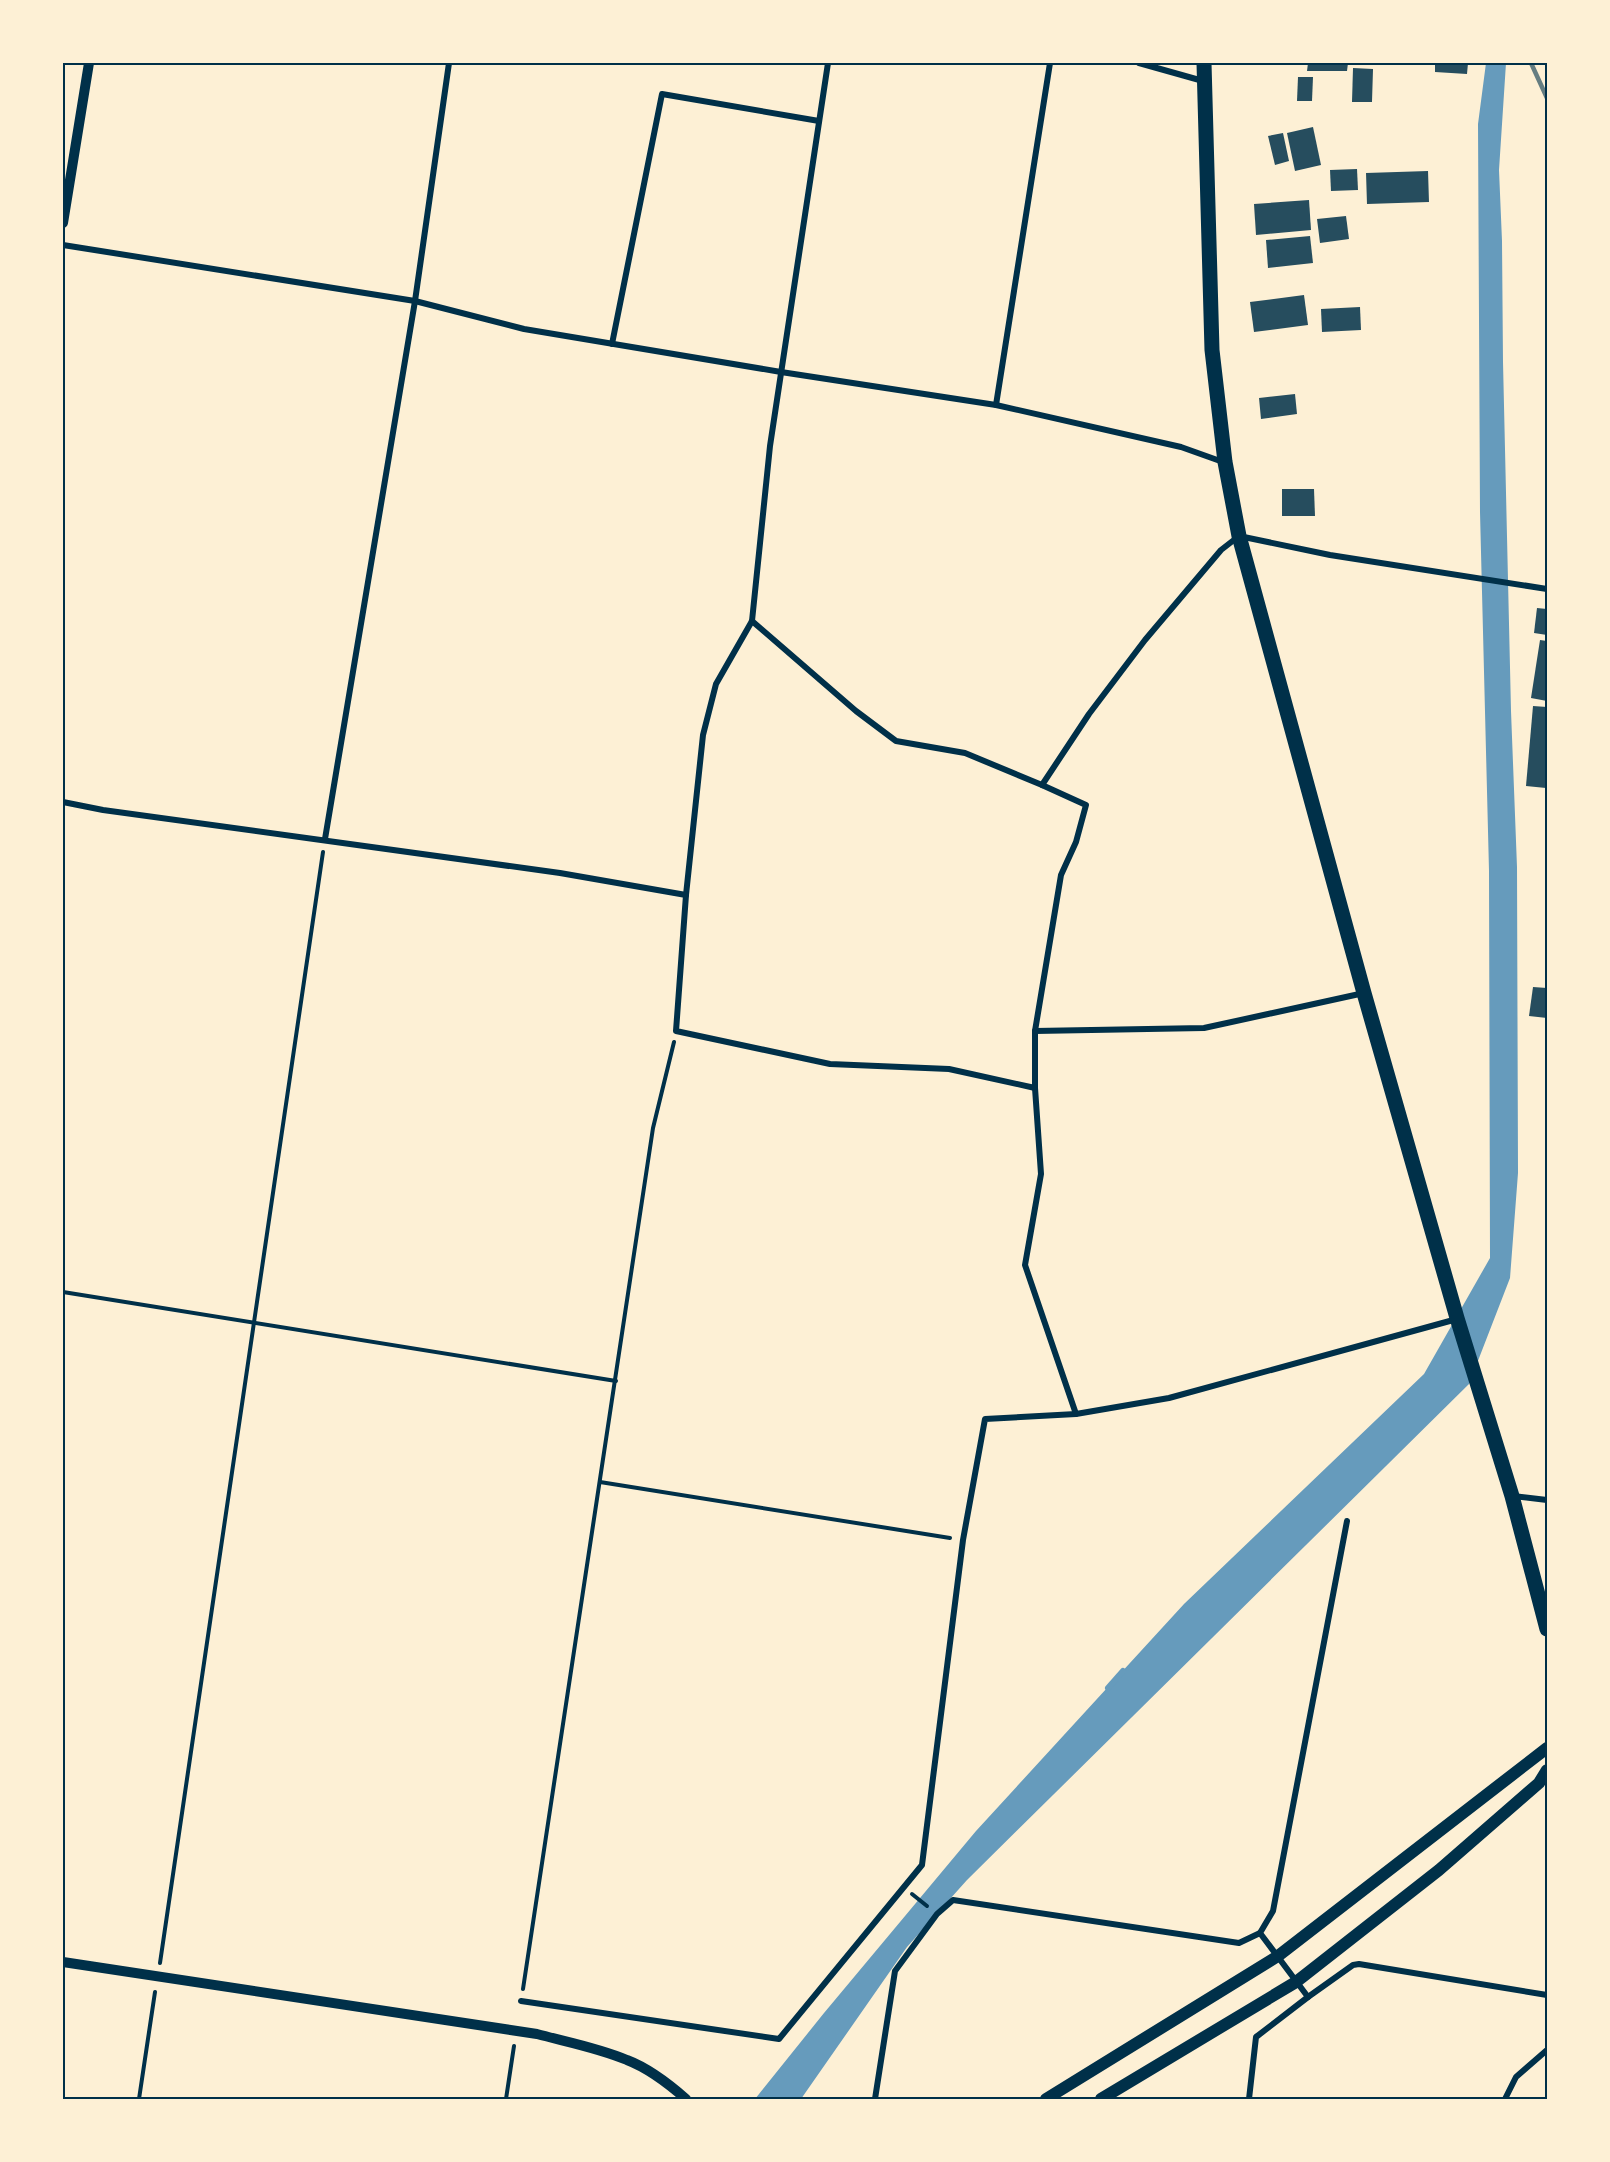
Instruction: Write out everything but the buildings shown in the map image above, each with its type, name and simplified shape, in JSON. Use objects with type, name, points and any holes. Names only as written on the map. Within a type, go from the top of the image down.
[{"type":"main road","points":[[1204,63],[1212,350],[1225,462],[1239,536],[1364,993],[1457,1318],[1512,1496],[1547,1629]]},
{"type":"main road","points":[[1046,2099],[1278,1956],[1547,1748]]},
{"type":"main road","points":[[1101,2099],[1296,1982],[1439,1870],[1539,1783],[1547,1770]]},
{"type":"street","points":[[63,223],[88,63]]},
{"type":"street","points":[[325,839],[415,301],[449,63]]},
{"type":"street","points":[[828,63],[770,446],[752,621],[717,684],[703,735],[686,895],[676,1032],[830,1065],[949,1070],[1035,1088]]},
{"type":"street","points":[[996,405],[1050,63]]},
{"type":"street","points":[[1138,63],[1204,81]]},
{"type":"street","points":[[612,344],[662,94],[819,121]]},
{"type":"street","points":[[63,245],[415,301],[524,329],[996,405],[1181,447],[1225,462]]},
{"type":"street","points":[[1042,785],[1089,714],[1145,640],[1221,550],[1239,536],[1330,555],[1547,589]]},
{"type":"street","points":[[752,621],[855,711],[896,741],[965,753],[1086,805],[1076,842],[1061,875],[1035,1031],[1035,1088],[1041,1174],[1024,1265],[1076,1414]]},
{"type":"street","points":[[63,802],[561,873],[686,895]]},
{"type":"street","points":[[1035,1031],[1204,1028],[1364,993]]},
{"type":"street","points":[[521,2001],[779,2039],[922,1865],[963,1540],[985,1419],[1076,1414],[1169,1398],[1457,1318]]},
{"type":"street","points":[[1512,1496],[1547,1500]]},
{"type":"street","points":[[875,2099],[895,1971],[937,1914],[953,1900],[1239,1943],[1260,1933],[1273,1911],[1347,1521]]},
{"type":"street","points":[[1260,1933],[1308,1997]]},
{"type":"street","points":[[63,1962],[537,2034],[630,2061],[674,2088],[686,2099]]},
{"type":"street","points":[[1249,2099],[1256,2037],[1353,1965],[1359,1964],[1547,1995]]},
{"type":"street","points":[[1505,2099],[1516,2077],[1547,2050]]},
{"type":"path","points":[[139,2099],[325,839]]},
{"type":"path","points":[[521,2001],[653,1128],[676,1032]]},
{"type":"path","points":[[63,1292],[616,1381]]},
{"type":"path","points":[[600,1482],[963,1540]]},
{"type":"path","points":[[904,1887],[937,1914]]},
{"type":"path","points":[[506,2099],[516,2032]]},
{"type":"water","points":[[1486,63],[1506,63],[1499,170],[1511,711],[1517,867],[1518,1173],[1510,1278],[1469,1384],[967,1880],[907,1947],[801,2099],[755,2099],[976,1831],[1184,1604],[1424,1374],[1490,1258],[1489,871],[1480,512],[1478,124]]},
{"type":"waterway","points":[[1108,1688],[1123,1671]]},
{"type":"railway","points":[[1531,63],[1547,98]]}]
